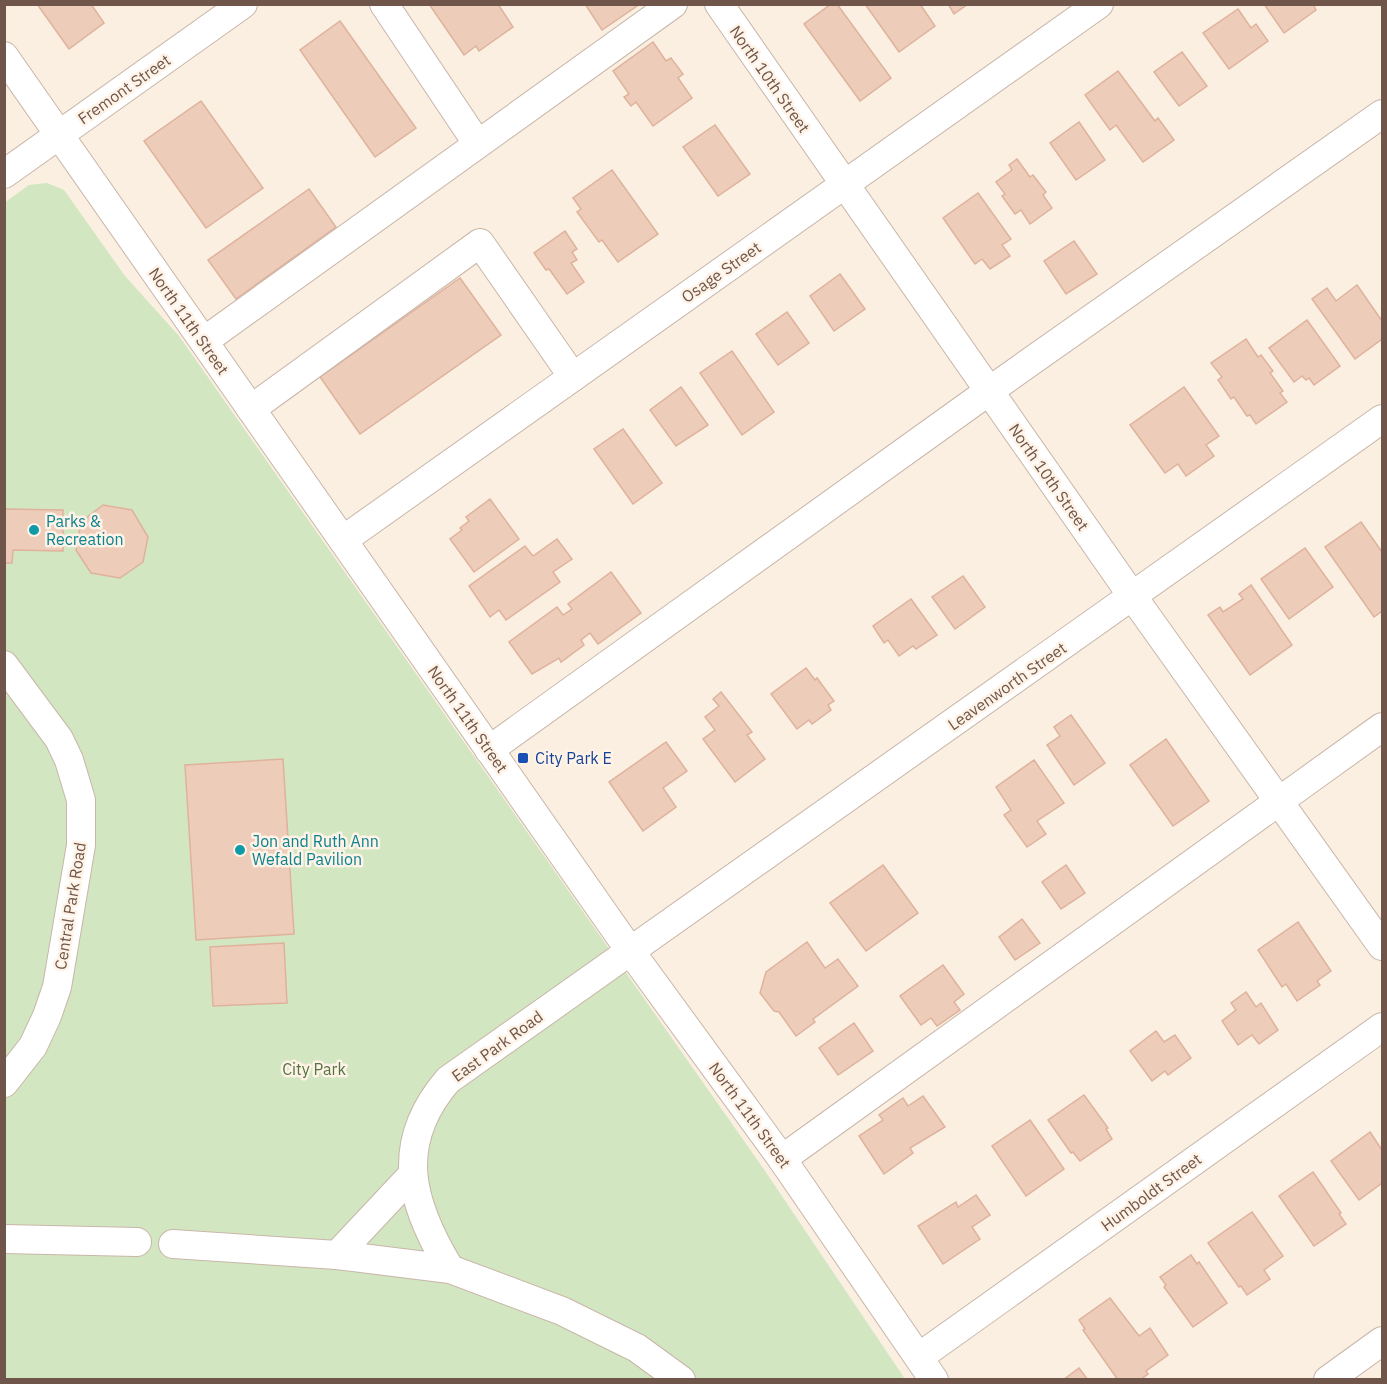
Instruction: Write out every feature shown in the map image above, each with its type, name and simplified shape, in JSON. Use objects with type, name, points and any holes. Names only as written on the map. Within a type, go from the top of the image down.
[{"type":"street","name":"Fremont Street","points":[[4,174],[243,4]]},
{"type":"street","points":[[384,4],[477,144]]},
{"type":"street","points":[[204,341],[673,4]]},
{"type":"street","name":"North 10th Street","points":[[718,4],[1133,597],[1383,946]]},
{"type":"street","name":"Osage Street","points":[[343,540],[1100,4]]},
{"type":"street","name":"North 11th Street","points":[[4,56],[631,952],[782,1160],[927,1368]]},
{"type":"street","points":[[489,750],[989,391],[1383,114]]},
{"type":"street","points":[[251,409],[480,243],[573,376]]},
{"type":"street","name":"Leavenworth Street","points":[[631,952],[1383,419]]},
{"type":"street","name":"Central Park Road","points":[[4,665],[59,739],[69,760],[81,800],[81,845],[57,987],[33,1046],[4,1083]]},
{"type":"street","points":[[782,1160],[1383,727]]},
{"type":"street","name":"East Park Road","points":[[450,1269],[422,1216],[412,1175],[414,1149],[419,1129],[433,1098],[448,1080],[631,952]]},
{"type":"street","name":"Humboldt Street","points":[[927,1368],[1383,1027]]},
{"type":"street","points":[[337,1255],[412,1175]]},
{"type":"street","points":[[4,1239],[137,1242]]},
{"type":"street","points":[[173,1244],[337,1255],[450,1269],[562,1311],[637,1348],[681,1380]]},
{"type":"street","points":[[1328,1380],[1383,1341]]},
{"type":"green space","name":"City Park","points":[[47,183],[64,190],[125,276],[179,336],[763,1168],[905,1379],[5,1379],[4,203],[29,185]]},
{"type":"building","points":[[37,4],[91,4],[104,23],[69,49]]},
{"type":"building","points":[[429,4],[498,4],[513,27],[479,51],[476,46],[464,55]]},
{"type":"building","points":[[585,4],[640,4],[602,30]]},
{"type":"building","points":[[831,4],[837,4],[891,78],[860,101],[804,24]]},
{"type":"building","points":[[865,4],[920,4],[935,26],[899,52]]},
{"type":"building","points":[[948,4],[968,4],[954,14]]},
{"type":"building","points":[[1264,4],[1313,4],[1316,10],[1284,33]]},
{"type":"building","points":[[1238,9],[1251,28],[1256,24],[1268,41],[1229,69],[1203,33]]},
{"type":"building","points":[[340,21],[416,128],[375,157],[300,50]]},
{"type":"building","points":[[653,42],[666,61],[671,58],[683,74],[678,78],[692,98],[653,126],[636,102],[631,106],[624,97],[629,94],[613,71]]},
{"type":"building","points":[[1182,52],[1207,86],[1179,106],[1154,72]]},
{"type":"building","points":[[1118,71],[1155,121],[1158,118],[1174,140],[1143,162],[1116,125],[1110,130],[1085,95]]},
{"type":"building","points":[[201,101],[263,188],[206,228],[144,141]]},
{"type":"building","points":[[1079,122],[1105,160],[1076,180],[1050,143]]},
{"type":"building","points":[[715,125],[750,174],[718,196],[683,147]]},
{"type":"building","points":[[1017,159],[1030,177],[1033,175],[1046,192],[1043,195],[1052,208],[1030,224],[1021,210],[1015,214],[1002,196],[1005,194],[996,182],[1012,170],[1009,165]]},
{"type":"building","points":[[612,170],[658,234],[618,262],[602,240],[599,242],[577,212],[581,209],[573,198]]},
{"type":"building","points":[[309,189],[336,227],[236,299],[208,260]]},
{"type":"building","points":[[978,193],[1011,239],[1002,245],[1010,256],[990,269],[982,259],[975,264],[943,218]]},
{"type":"building","points":[[565,231],[577,249],[572,252],[577,260],[571,263],[584,282],[567,294],[534,253]]},
{"type":"building","points":[[1074,241],[1097,274],[1066,294],[1044,261]]},
{"type":"building","points":[[840,274],[865,309],[834,331],[810,296]]},
{"type":"building","points":[[460,278],[501,335],[360,434],[320,377]]},
{"type":"building","points":[[1357,285],[1382,321],[1382,339],[1355,359],[1312,299],[1327,288],[1336,301]]},
{"type":"building","points":[[787,312],[809,343],[778,365],[756,334]]},
{"type":"building","points":[[1307,320],[1340,366],[1314,385],[1309,378],[1306,380],[1302,376],[1294,382],[1269,348]]},
{"type":"building","points":[[1246,339],[1258,357],[1261,355],[1273,371],[1270,373],[1283,391],[1280,393],[1287,402],[1256,424],[1250,415],[1247,416],[1234,397],[1231,399],[1218,380],[1222,377],[1211,363]]},
{"type":"building","points":[[732,351],[774,412],[742,435],[700,373]]},
{"type":"building","points":[[681,387],[708,425],[676,446],[650,410]]},
{"type":"building","points":[[1184,387],[1219,436],[1206,445],[1214,456],[1186,476],[1178,464],[1165,473],[1130,425]]},
{"type":"building","points":[[623,429],[662,483],[633,504],[594,449]]},
{"type":"building","points":[[490,499],[519,539],[474,572],[450,539],[469,521],[466,517]]},
{"type":"building","points":[[103,505],[132,510],[148,537],[143,562],[120,578],[91,573],[76,550],[81,522]]},
{"type":"building","name":"Parks & Recreation","points":[[4,509],[63,510],[63,551],[13,550],[12,563],[4,563]]},
{"type":"building","points":[[1361,522],[1382,552],[1382,611],[1374,617],[1325,547]]},
{"type":"building","points":[[557,539],[572,559],[553,572],[560,582],[506,620],[499,610],[490,617],[469,586],[525,546],[533,556]]},
{"type":"building","points":[[1305,548],[1333,587],[1289,619],[1261,579]]},
{"type":"building","points":[[611,572],[641,613],[598,644],[590,633],[581,640],[584,645],[561,662],[559,658],[532,674],[509,642],[557,607],[563,615],[572,609],[568,604]]},
{"type":"building","points":[[963,576],[985,607],[955,629],[932,597]]},
{"type":"building","points":[[1251,585],[1292,645],[1250,675],[1208,615],[1220,607],[1223,612],[1243,599],[1239,594]]},
{"type":"building","points":[[911,599],[937,635],[916,649],[913,646],[899,656],[888,640],[884,643],[873,626]]},
{"type":"building","points":[[806,668],[815,680],[817,678],[834,701],[828,705],[831,710],[812,724],[809,720],[797,729],[771,694]]},
{"type":"building","points":[[721,692],[752,732],[747,735],[765,759],[735,782],[703,739],[715,730],[705,717],[719,706],[713,699]]},
{"type":"building","points":[[1071,715],[1105,763],[1074,785],[1047,745],[1060,736],[1054,727]]},
{"type":"building","points":[[1166,739],[1209,801],[1173,826],[1130,765]]},
{"type":"building","points":[[666,742],[687,771],[663,788],[676,807],[643,831],[609,782]]},
{"type":"building","name":"Jon and Ruth Ann Wefald Pavilion","points":[[283,759],[294,934],[196,940],[185,765]]},
{"type":"building","points":[[1034,760],[1064,803],[1037,821],[1046,834],[1027,847],[1004,815],[1011,810],[996,787]]},
{"type":"building","points":[[883,865],[918,913],[866,951],[830,903]]},
{"type":"building","points":[[1066,865],[1085,893],[1061,909],[1042,882]]},
{"type":"building","points":[[1022,919],[1040,943],[1015,960],[999,937]]},
{"type":"building","points":[[1298,922],[1331,971],[1317,981],[1320,985],[1297,1001],[1286,984],[1282,987],[1258,950]]},
{"type":"building","points":[[807,942],[825,968],[838,959],[858,986],[813,1019],[815,1022],[796,1036],[779,1012],[774,1011],[760,993],[766,972]]},
{"type":"building","points":[[284,943],[287,1003],[213,1006],[210,947]]},
{"type":"building","points":[[943,965],[964,994],[954,1002],[960,1010],[937,1026],[931,1018],[921,1025],[900,996]]},
{"type":"building","points":[[1246,992],[1256,1007],[1261,1003],[1278,1030],[1259,1044],[1252,1035],[1238,1045],[1222,1021],[1236,1010],[1231,1003]]},
{"type":"building","points":[[854,1023],[873,1051],[838,1075],[819,1048]]},
{"type":"building","points":[[1156,1031],[1164,1042],[1175,1035],[1191,1058],[1168,1075],[1165,1071],[1152,1081],[1130,1051]]},
{"type":"building","points":[[1084,1095],[1108,1128],[1106,1129],[1112,1139],[1080,1161],[1073,1152],[1071,1153],[1048,1120]]},
{"type":"building","points":[[923,1096],[945,1127],[910,1148],[913,1153],[884,1174],[859,1136],[883,1120],[879,1115],[903,1098],[908,1106]]},
{"type":"building","points":[[1030,1120],[1064,1169],[1026,1196],[992,1146]]},
{"type":"building","points":[[1370,1132],[1382,1150],[1382,1183],[1359,1200],[1331,1161]]},
{"type":"building","points":[[1313,1172],[1346,1224],[1314,1246],[1279,1196]]},
{"type":"building","points":[[976,1195],[990,1215],[972,1227],[980,1239],[943,1264],[918,1226],[956,1202],[958,1207]]},
{"type":"building","points":[[1252,1212],[1283,1256],[1264,1270],[1270,1279],[1247,1295],[1208,1243]]},
{"type":"building","points":[[1191,1255],[1197,1264],[1199,1262],[1227,1303],[1193,1327],[1164,1287],[1166,1285],[1160,1277]]},
{"type":"building","points":[[1110,1298],[1139,1336],[1150,1328],[1168,1355],[1146,1371],[1148,1374],[1140,1380],[1118,1380],[1083,1330],[1085,1329],[1079,1320]]},
{"type":"building","points":[[1079,1368],[1088,1380],[1063,1380]]},
{"type":"place","name":"Parks & Recreation","points":[[34,530]]},
{"type":"place","name":"City Park E","points":[[523,758]]},
{"type":"place","name":"Jon and Ruth Ann Wefald Pavilion","points":[[240,850]]}]
